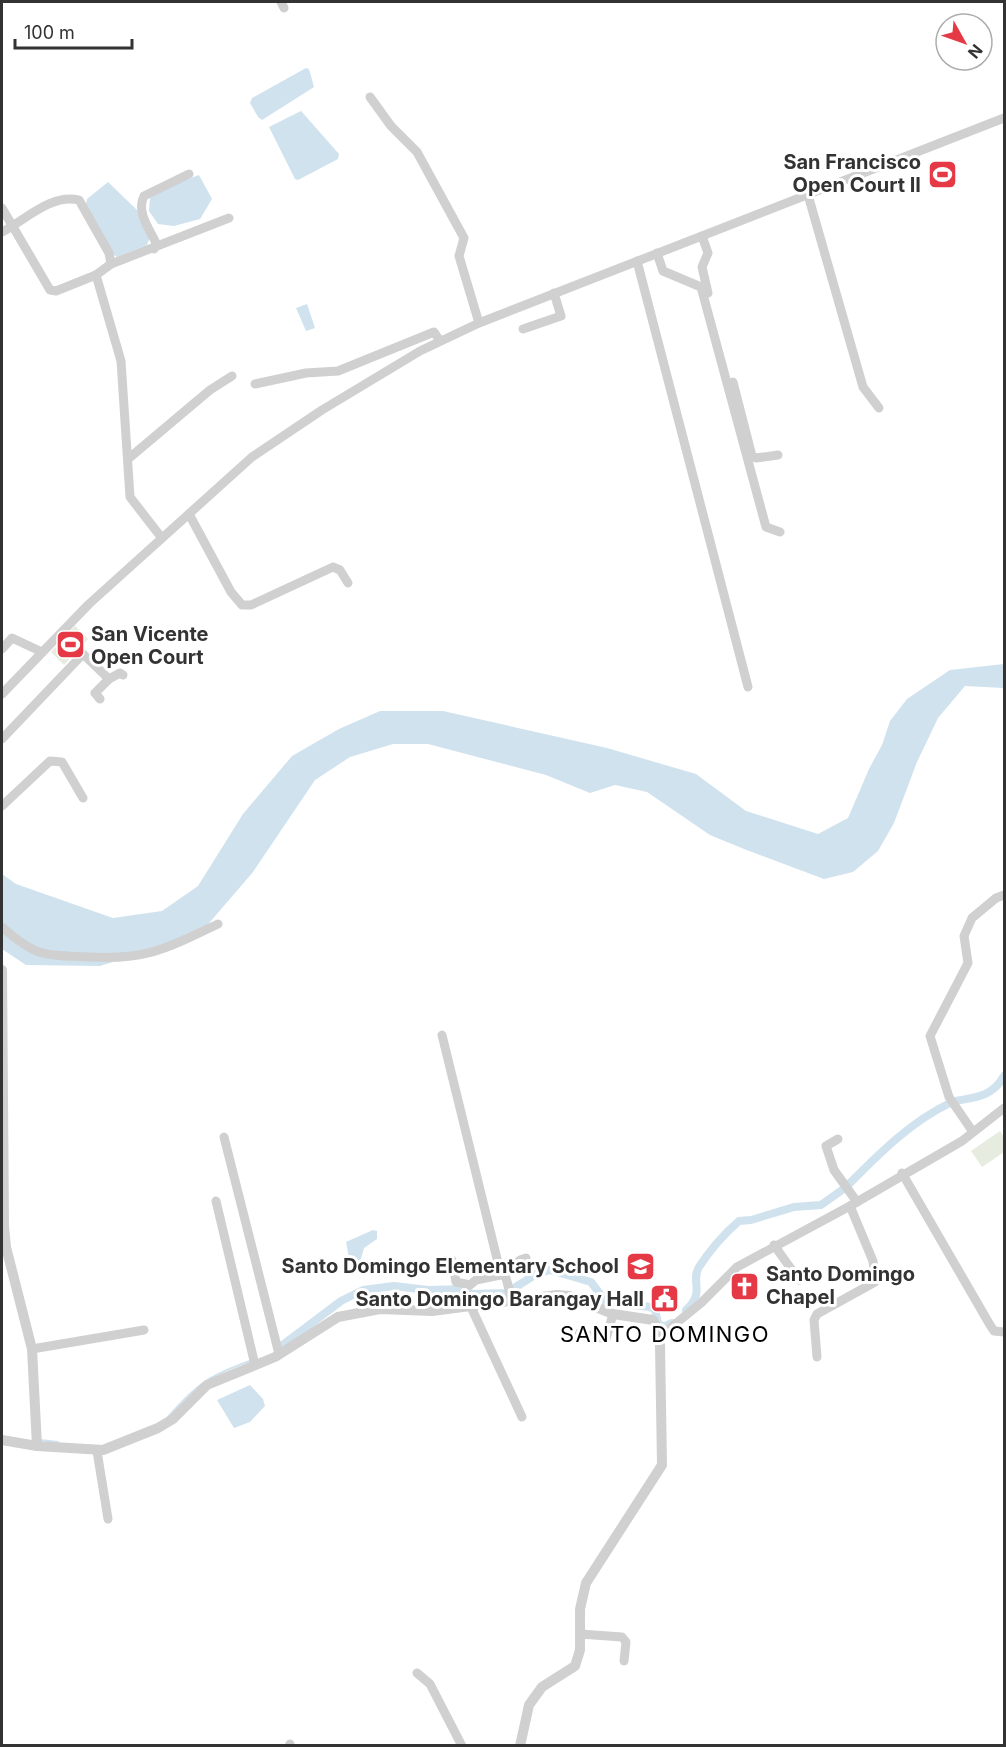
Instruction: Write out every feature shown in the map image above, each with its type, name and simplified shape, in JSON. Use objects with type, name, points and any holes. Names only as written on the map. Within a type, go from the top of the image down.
[{"type":"street","points":[[370,97],[391,126],[417,152],[464,238],[459,256],[479,323]]},
{"type":"street","points":[[2,694],[89,604],[252,457],[322,410],[440,341],[554,293],[1005,118]]},
{"type":"street","points":[[154,249],[156,243],[140,204],[144,196],[189,174]]},
{"type":"street","points":[[808,195],[863,387],[879,408]]},
{"type":"street","points":[[2,232],[57,200],[69,197],[79,200],[109,253],[111,264]]},
{"type":"street","points":[[2,208],[11,227],[50,290],[56,291],[96,275],[111,264],[229,218]]},
{"type":"street","points":[[702,236],[708,253],[702,267],[707,290],[752,456],[756,458],[778,455]]},
{"type":"street","points":[[657,253],[663,271],[700,287],[766,527],[780,532]]},
{"type":"street","points":[[638,261],[748,687]]},
{"type":"street","points":[[96,275],[120,361],[130,497],[161,537]]},
{"type":"street","points":[[523,329],[561,316],[554,293]]},
{"type":"street","points":[[255,384],[306,373],[338,371],[434,332],[440,341]]},
{"type":"street","points":[[128,459],[210,390],[232,376]]},
{"type":"street","points":[[189,514],[231,592],[242,605],[250,604],[333,567],[340,570],[348,583]]},
{"type":"street","points":[[2,649],[12,638],[42,652]]},
{"type":"street","points":[[2,739],[82,654],[109,679]]},
{"type":"street","points":[[100,699],[95,693],[109,679],[120,673],[123,675]]},
{"type":"street","points":[[2,806],[50,761],[62,762],[83,798]]},
{"type":"street","points":[[973,1132],[949,1097],[930,1036],[968,963],[964,936],[972,918],[996,898],[1005,895]]},
{"type":"street","points":[[2,927],[34,951],[46,956],[108,960],[148,955],[218,924]]},
{"type":"street","points":[[2,970],[4,1248],[32,1349],[37,1442]]},
{"type":"street","points":[[442,1035],[510,1295]]},
{"type":"street","points":[[658,1338],[701,1303],[737,1267],[774,1245],[854,1204],[973,1132],[1005,1108]]},
{"type":"street","points":[[224,1137],[279,1354]]},
{"type":"street","points":[[817,1357],[814,1320],[817,1314],[875,1282],[873,1261],[854,1204],[834,1170],[826,1146],[838,1139]]},
{"type":"street","points":[[902,1173],[990,1325],[994,1331],[1005,1332]]},
{"type":"street","points":[[216,1200],[255,1365]]},
{"type":"street","points":[[774,1245],[799,1280]]},
{"type":"street","points":[[452,1260],[456,1282],[470,1285],[476,1280],[503,1275],[520,1260],[526,1258]]},
{"type":"street","points":[[2,1440],[37,1442],[97,1451],[158,1428],[173,1419],[207,1385],[279,1354],[338,1317],[380,1309],[432,1311],[471,1307],[510,1295],[569,1296],[613,1314],[648,1317],[657,1328],[658,1338],[662,1466],[586,1583],[580,1609],[580,1650],[575,1666],[542,1687],[529,1705],[520,1746]]},
{"type":"street","points":[[471,1307],[522,1417]]},
{"type":"street","points":[[579,1333],[606,1340],[613,1314]]},
{"type":"street","points":[[32,1349],[144,1329]]},
{"type":"street","points":[[97,1451],[108,1519]]},
{"type":"street","points":[[580,1634],[622,1637],[626,1642],[624,1661]]},
{"type":"street","points":[[417,1673],[430,1684],[462,1746]]},
{"type":"shaded area","name":"San Vicente Open Court","points":[[75,626],[88,639],[64,665],[51,652]]},
{"type":"shaded area","points":[[1000,1131],[1004,1137],[1004,1152],[982,1167],[971,1151]]},
{"type":"water","points":[[306,68],[309,69],[314,87],[262,120],[258,117],[250,103],[252,98]]},
{"type":"water","points":[[301,111],[339,154],[338,159],[298,180],[295,179],[269,127]]},
{"type":"water","points":[[199,175],[212,199],[200,219],[174,226],[158,224],[149,211],[150,198],[175,184]]},
{"type":"water","points":[[108,182],[137,210],[150,237],[147,245],[117,257],[111,253],[86,204],[87,199]]},
{"type":"water","points":[[307,304],[315,328],[306,331],[296,308]]},
{"type":"water","points":[[1004,664],[1004,688],[965,686],[938,718],[917,762],[894,823],[878,851],[853,872],[824,879],[744,849],[710,835],[647,792],[615,785],[590,793],[546,775],[428,744],[393,744],[350,757],[315,780],[253,872],[204,929],[165,946],[100,966],[26,965],[2,949],[2,874],[16,884],[113,918],[162,911],[198,886],[243,814],[292,756],[339,729],[380,711],[443,711],[607,748],[696,774],[746,811],[818,834],[848,818],[882,745],[890,721],[907,699],[950,670]]},
{"type":"water","points":[[373,1230],[377,1231],[377,1239],[364,1248],[360,1262],[350,1263],[346,1242]]},
{"type":"water","points":[[250,1385],[263,1399],[265,1406],[250,1422],[234,1428],[217,1400]]},
{"type":"waterway","points":[[956,1101],[990,1092],[1004,1076]]},
{"type":"waterway","points":[[848,1185],[908,1129],[950,1103]]},
{"type":"waterway","points":[[686,1310],[692,1304],[697,1292],[696,1278],[699,1267],[718,1242],[739,1221],[751,1220],[794,1207],[821,1205],[842,1190]]},
{"type":"waterway","points":[[280,1347],[341,1301],[363,1290],[394,1286],[428,1290],[464,1289],[472,1294],[506,1293],[538,1273],[550,1270],[591,1282],[606,1302],[651,1307],[655,1310],[658,1323],[663,1327],[672,1323]]},
{"type":"waterway","points":[[168,1417],[187,1396],[204,1382],[250,1361]]},
{"type":"waterway","points":[[40,1440],[58,1442]]},
{"type":"place","name":"San Francisco Open Court II","points":[[942,174]]},
{"type":"place","name":"San Vicente Open Court","points":[[70,645]]},
{"type":"place","name":"Santo Domingo Elementary School","points":[[640,1266]]},
{"type":"place","name":"Santo Domingo Chapel","points":[[745,1286]]},
{"type":"place","name":"Santo Domingo Barangay Hall","points":[[665,1299]]},
{"type":"district","name":"SANTO DOMINGO","points":[[665,1334]]}]
